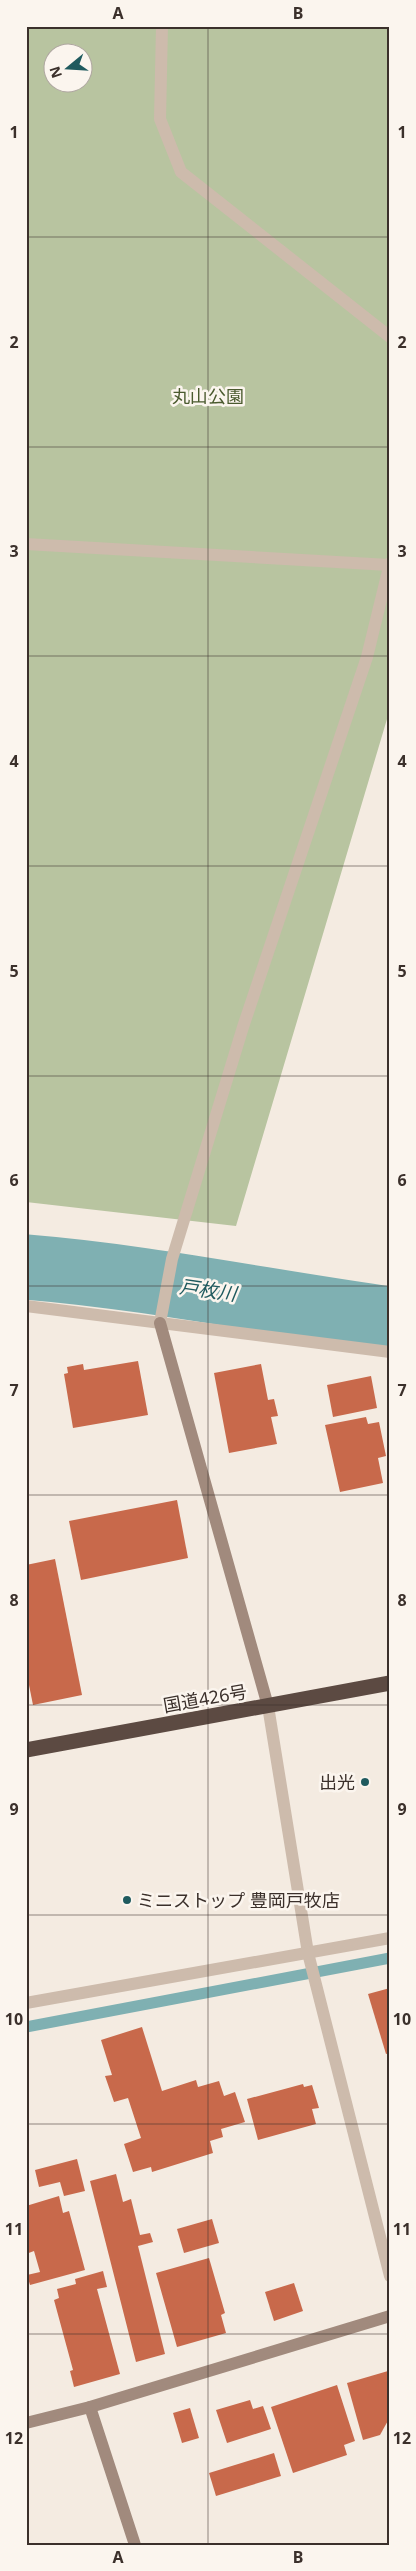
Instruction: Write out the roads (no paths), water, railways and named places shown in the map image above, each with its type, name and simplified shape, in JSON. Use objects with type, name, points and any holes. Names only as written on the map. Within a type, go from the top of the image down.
[{"type":"highway","name":"国道426号","points":[[26,1750],[390,1683]]},
{"type":"street","points":[[162,26],[160,119],[181,172],[390,337]]},
{"type":"street","points":[[26,544],[389,564],[367,657],[244,1027],[178,1240],[160,1323],[268,1706],[308,1953],[390,2276]]},
{"type":"street","points":[[26,1306],[390,1352]]},
{"type":"street","points":[[26,2003],[390,1938]]},
{"type":"street","points":[[26,2424],[90,2407],[390,2316]]},
{"type":"street","points":[[90,2407],[135,2545]]},
{"type":"waterway","name":"戸枚川","points":[[26,1267],[163,1283],[390,1319]]},
{"type":"waterway","points":[[26,2027],[390,1958]]},
{"type":"place","name":"出光","points":[[365,1782]]},
{"type":"place","name":"ミニストップ 豊岡戸牧店","points":[[127,1900]]},
{"type":"park label","name":"丸山公園","points":[[208,396]]}]
